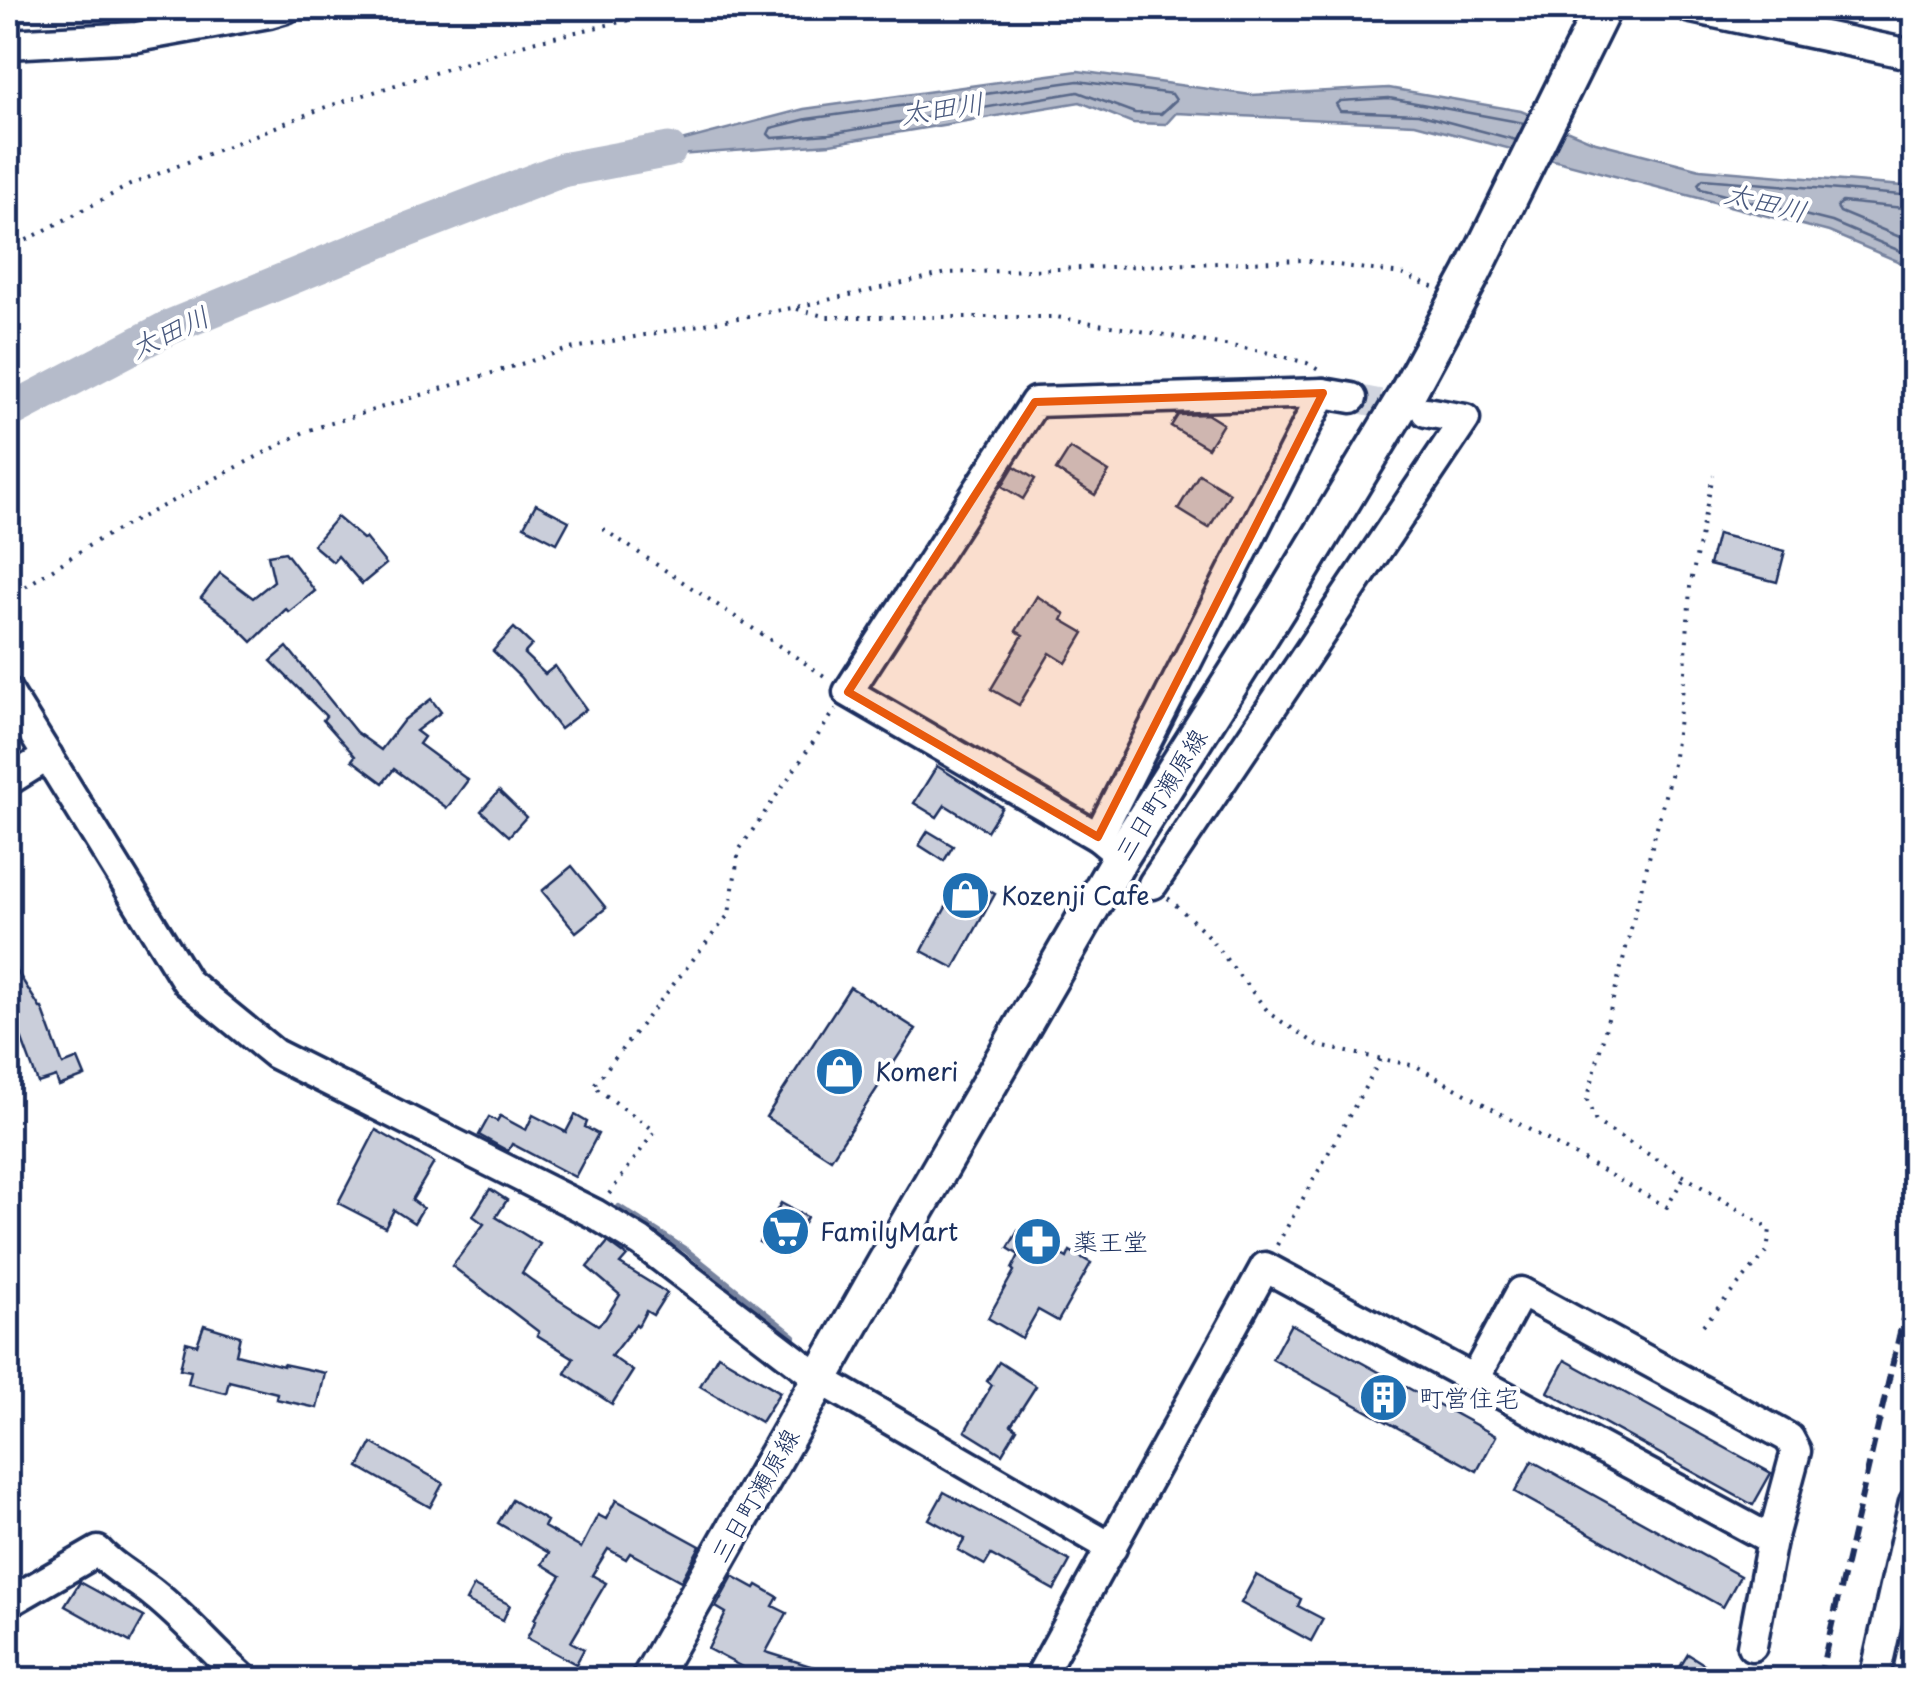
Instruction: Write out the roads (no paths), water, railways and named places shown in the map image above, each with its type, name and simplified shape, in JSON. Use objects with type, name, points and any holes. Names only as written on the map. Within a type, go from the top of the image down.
[{"type":"main road","name":"三日町瀬原線","points":[[648,1680],[820,1379],[1109,846],[1279,606],[1388,427],[1603,8]]},
{"type":"street","points":[[8,44],[138,37],[286,8]]},
{"type":"street","points":[[1691,8],[1914,55]]},
{"type":"street","points":[[1323,393],[1109,846],[848,692],[1035,402],[1323,393],[1352,398]]},
{"type":"street","points":[[1152,884],[1465,419],[1426,412]]},
{"type":"street","points":[[8,692],[187,982],[275,1054],[595,1214],[640,1242],[820,1379],[1112,1548]]},
{"type":"street","points":[[8,781],[48,756]]},
{"type":"street","points":[[1038,1680],[1265,1267],[1772,1540]]},
{"type":"street","points":[[1474,1379],[1521,1292],[1789,1438],[1796,1451],[1772,1540],[1752,1646]]},
{"type":"street","points":[[1874,1680],[1914,1502]]},
{"type":"street","points":[[8,1602],[98,1552],[151,1591],[244,1680]]},
{"type":"water","points":[[1078,71],[1251,95],[1389,88],[1521,111],[1592,141],[1700,169],[1914,187],[1914,268],[1829,232],[1415,124],[1176,113],[1166,124],[1133,123],[1080,102],[830,144],[608,160],[804,109]]},
{"type":"waterway","name":"太田川","points":[[8,412],[170,327],[384,239],[562,170],[669,150]]},
{"type":"waterway","points":[[619,1207],[686,1250],[794,1336]]},
{"type":"tunnel","points":[[1352,398],[1414,410]]},
{"type":"railway","points":[[1819,1680],[1914,1272]]},
{"type":"place","name":"Kozenji Cafe","points":[[966,895]]},
{"type":"place","name":"Komeri","points":[[840,1071]]},
{"type":"place","name":"FamilyMart","points":[[785,1231]]},
{"type":"place","name":"薬王堂","points":[[1038,1241]]},
{"type":"place","name":"町営住宅","points":[[1384,1397]]}]
